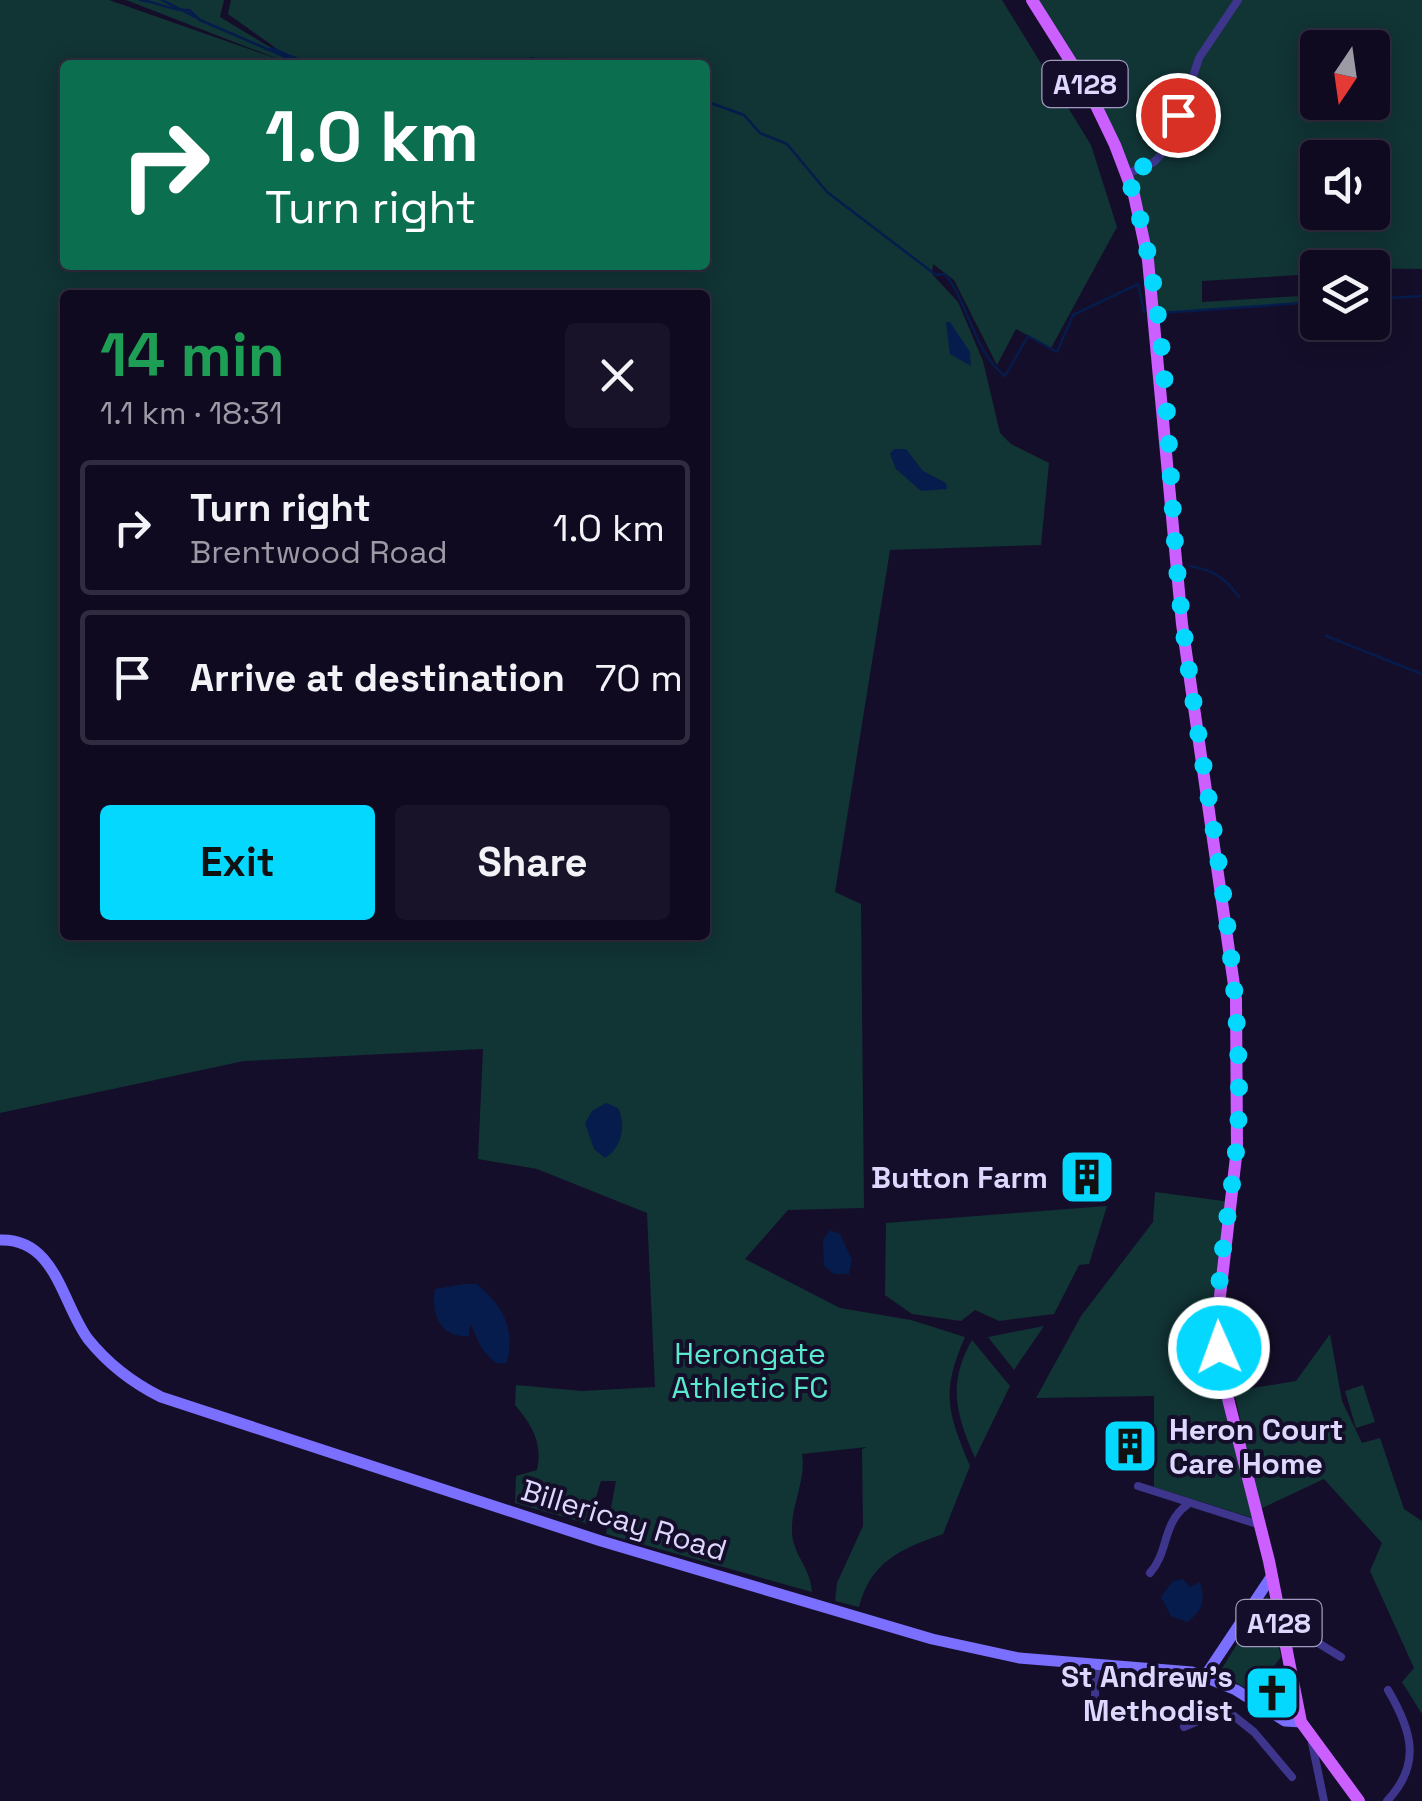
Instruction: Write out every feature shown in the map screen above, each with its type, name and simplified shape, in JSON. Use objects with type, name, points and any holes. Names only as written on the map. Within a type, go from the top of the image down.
[{"type":"main road","name":"A128","points":[[1032,0],[1088,90],[1127,174],[1153,289],[1182,624],[1233,964],[1237,1148],[1217,1322],[1222,1376],[1271,1576],[1301,1722],[1312,1743],[1360,1801]]},
{"type":"street","points":[[1127,174],[1154,162],[1172,144],[1199,58],[1238,0]]},
{"type":"street","name":"Billericay Road","points":[[0,1240],[22,1243],[39,1253],[86,1336],[104,1358],[161,1397],[602,1541],[932,1640],[1019,1658],[1205,1676],[1285,1721],[1301,1722]]},
{"type":"street","points":[[1138,1486],[1257,1524]]},
{"type":"street","points":[[1150,1573],[1158,1564],[1170,1523],[1188,1505]]},
{"type":"street","points":[[1205,1676],[1271,1576]]},
{"type":"street","points":[[1283,1645],[1315,1641],[1341,1656]]},
{"type":"street","points":[[1094,1710],[1098,1665]]},
{"type":"street","points":[[1184,1727],[1225,1709],[1236,1690]]},
{"type":"street","points":[[1387,1801],[1409,1777],[1412,1756],[1408,1730],[1388,1690]]},
{"type":"street","points":[[1225,1709],[1254,1732],[1292,1778]]},
{"type":"street","points":[[1312,1743],[1324,1801]]},
{"type":"green space","name":"Herongate Athletic FC","points":[[0,0],[109,0],[280,60],[60,60],[60,270],[710,270],[710,60],[292,60],[228,14],[231,0],[1002,0],[1091,145],[1117,227],[1051,348],[1016,329],[997,365],[954,280],[933,264],[932,274],[958,302],[983,361],[1000,433],[1011,444],[1049,463],[1041,545],[890,550],[835,892],[861,904],[864,1208],[788,1210],[745,1259],[840,1308],[911,1320],[965,1337],[952,1373],[950,1401],[970,1466],[943,1534],[890,1559],[871,1578],[859,1607],[835,1601],[837,1583],[863,1526],[862,1449],[867,1447],[802,1454],[792,1529],[812,1592],[606,1534],[616,1481],[601,1481],[588,1524],[515,1503],[516,1476],[537,1470],[538,1460],[535,1435],[515,1405],[516,1385],[582,1391],[655,1387],[647,1213],[537,1169],[478,1159],[483,1049],[244,1061],[0,1113]]},
{"type":"green space","points":[[126,0],[224,0],[220,17],[291,60],[281,60]]},
{"type":"green space","points":[[1032,0],[1422,0],[1422,269],[1390,269],[1390,250],[1300,250],[1300,275],[1202,281],[1202,302],[1300,296],[1300,303],[1159,313],[1123,163]]},
{"type":"green space","points":[[1155,1192],[1231,1202],[1217,1322],[1256,1519],[1154,1487],[1154,1396],[1036,1398],[1081,1316],[1153,1222]]},
{"type":"green space","points":[[1107,1206],[1089,1264],[1079,1265],[1054,1314],[999,1321],[975,1310],[961,1321],[912,1314],[885,1295],[886,1223]]},
{"type":"green space","points":[[1044,1326],[1014,1370],[988,1337]]},
{"type":"green space","points":[[1330,1334],[1342,1401],[1362,1443],[1380,1438],[1404,1509],[1422,1521],[1422,1714],[1402,1682],[1414,1668],[1370,1571],[1382,1543],[1324,1479],[1260,1509],[1234,1391],[1296,1381]]},
{"type":"green space","points":[[972,1340],[1010,1386],[975,1458],[957,1399],[959,1371]]},
{"type":"green space","points":[[1363,1385],[1375,1422],[1356,1428],[1345,1391]]},
{"type":"green space","points":[[1267,1596],[1281,1657],[1254,1693],[1219,1673]]},
{"type":"water","points":[[946,322],[950,322],[970,352],[971,366],[950,354]]},
{"type":"water","points":[[894,449],[906,449],[923,471],[946,483],[947,489],[921,491],[896,469],[890,454]]},
{"type":"water","points":[[606,1103],[618,1108],[622,1129],[619,1143],[605,1158],[594,1149],[585,1123],[592,1111]]},
{"type":"water","points":[[830,1230],[840,1234],[852,1260],[849,1274],[834,1274],[824,1266],[823,1240]]},
{"type":"water","points":[[477,1284],[505,1319],[509,1339],[507,1363],[496,1363],[490,1358],[470,1324],[469,1336],[459,1336],[440,1323],[435,1289]]},
{"type":"water","points":[[1183,1579],[1190,1587],[1200,1582],[1202,1594],[1200,1609],[1187,1622],[1171,1616],[1161,1597],[1173,1581]]},
{"type":"waterway","points":[[140,0],[189,10],[200,20],[292,60]]},
{"type":"waterway","points":[[162,0],[195,17]]},
{"type":"waterway","points":[[271,48],[300,60]]},
{"type":"waterway","points":[[526,60],[533,58]]},
{"type":"waterway","points":[[470,60],[569,59]]},
{"type":"waterway","points":[[710,103],[744,115],[760,133],[787,144],[827,192],[936,275],[945,274],[986,355],[1005,376],[1028,336],[1057,352],[1073,315],[1138,284],[1144,312]]},
{"type":"waterway","points":[[1390,298],[1422,296]]},
{"type":"waterway","points":[[1161,313],[1300,303]]},
{"type":"waterway","points":[[1190,566],[1218,576],[1239,597]]},
{"type":"waterway","points":[[1326,636],[1422,674]]},
{"type":"place","name":"Button Farm","points":[[1087,1177]]},
{"type":"place","name":"Heron Court Care Home","points":[[1130,1446]]},
{"type":"place","name":"St Andrew's Methodist","points":[[1272,1693]]},
{"type":"route","points":[[1178,115],[1172,144],[1154,162],[1127,174],[1153,289],[1182,624],[1236,999],[1237,1148],[1218,1286],[1219,1348]]}]
